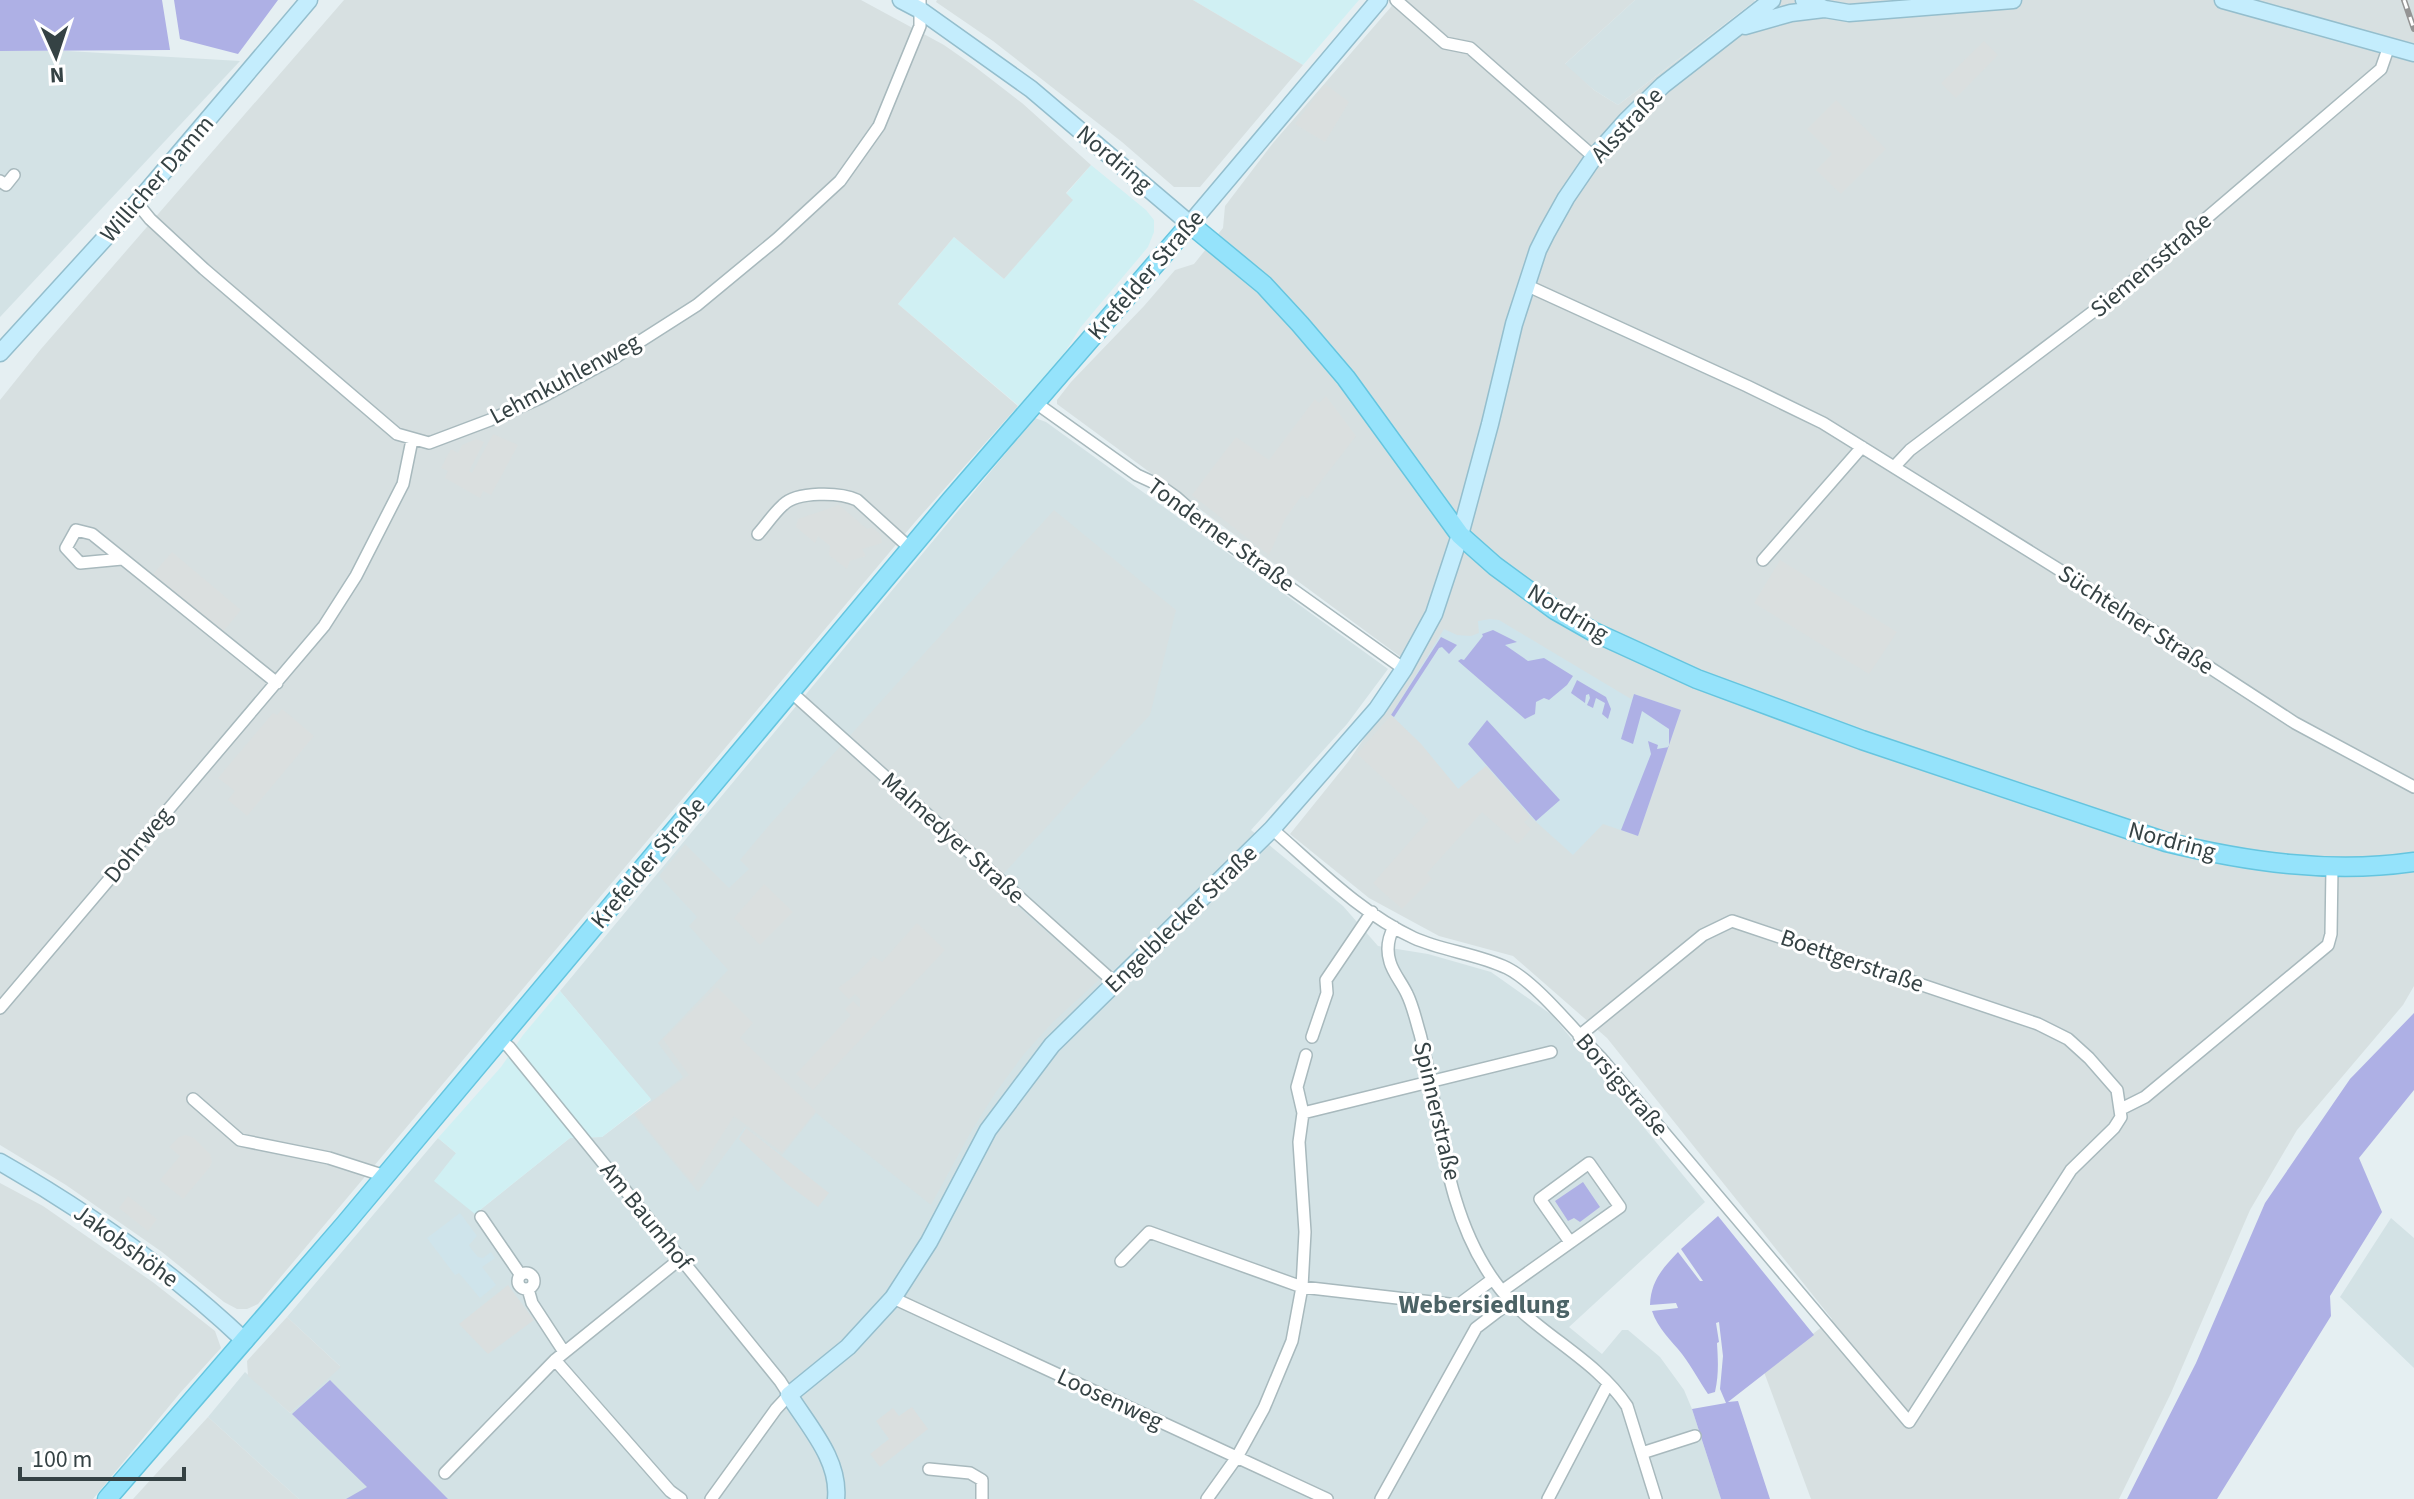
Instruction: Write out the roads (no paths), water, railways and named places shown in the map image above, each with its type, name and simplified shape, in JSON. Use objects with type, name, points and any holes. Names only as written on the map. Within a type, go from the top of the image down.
[{"type":"main road","name":"Krefelder Straße","points":[[107,1499],[245,1341],[911,549],[1190,224]]},
{"type":"main road","name":"Nordring","points":[[1190,224],[1264,285],[1300,324],[1346,378],[1460,535],[1495,566],[1555,610],[1592,631],[1697,679],[1862,740],[2152,838],[2208,853],[2273,863],[2332,868],[2414,862]]},
{"type":"street","name":"Willicher Damm","points":[[0,353],[137,203],[309,0]]},
{"type":"street","name":"Nordring","points":[[901,0],[920,5],[1031,89],[1190,224]]},
{"type":"street","name":"Krefelder Straße","points":[[1190,224],[1379,0]]},
{"type":"street","points":[[1396,0],[1445,43],[1470,48],[1594,157]]},
{"type":"street","name":"Alsstraße","points":[[1526,285],[1547,232],[1594,157],[1663,85],[1772,0]]},
{"type":"street","points":[[1804,0],[1849,13],[2013,0]]},
{"type":"street","points":[[2223,0],[2414,53]]},
{"type":"street","points":[[1735,28],[1823,4]]},
{"type":"street","name":"Lehmkuhlenweg","points":[[412,440],[429,443],[490,420],[540,398],[614,358],[697,305],[786,232],[840,181],[879,126],[920,26],[920,5]]},
{"type":"street","name":"Siemensstraße","points":[[1894,467],[1910,450],[2093,314],[2302,138],[2381,69],[2389,46]]},
{"type":"street","points":[[0,181],[6,185],[14,175]]},
{"type":"street","points":[[137,203],[150,219],[246,305],[397,434],[412,440]]},
{"type":"street","name":"Süchtelner Straße","points":[[1526,285],[1823,423],[2066,574],[2295,723],[2414,787]]},
{"type":"street","name":"Engelblecker Straße","points":[[789,1395],[848,1347],[893,1298],[929,1242],[988,1130],[1052,1045],[1272,829],[1377,709],[1404,669],[1434,614],[1460,535],[1526,285]]},
{"type":"street","name":"Tonderner Straße","points":[[1036,403],[1137,475],[1154,482],[1186,506],[1208,529],[1404,669]]},
{"type":"street","name":"Dohrweg","points":[[0,1008],[324,626],[356,576],[403,484],[412,440]]},
{"type":"street","points":[[1763,560],[1862,447]]},
{"type":"street","points":[[758,534],[785,503],[796,497],[836,494],[857,500],[911,549]]},
{"type":"street","points":[[122,559],[80,563],[66,548],[76,530],[92,534],[277,683]]},
{"type":"street","name":"Malmedyer Straße","points":[[791,692],[1115,983]]},
{"type":"street","name":"Borsigstraße","points":[[1272,829],[1394,927],[1415,938],[1509,968],[1541,995],[1601,1058],[1909,1422],[2071,1170],[2114,1128],[2121,1117],[2121,1109]]},
{"type":"street","points":[[2121,1109],[2145,1097],[2328,945],[2331,934],[2332,868]]},
{"type":"street","points":[[1312,1037],[1327,993],[1326,980],[1372,912]]},
{"type":"street","name":"Boettgerstraße","points":[[1579,1036],[1703,935],[1732,921],[2038,1024],[2068,1039],[2089,1058],[2117,1090],[2121,1109]]},
{"type":"street","name":"Spinnerstraße","points":[[1394,927],[1388,939],[1390,961],[1409,998],[1460,1214],[1478,1255],[1510,1302],[1590,1365],[1619,1394],[1627,1406],[1656,1499]]},
{"type":"street","name":"Am Baumhof","points":[[500,1040],[509,1047],[789,1395]]},
{"type":"street","points":[[1303,1113],[1551,1052]]},
{"type":"street","points":[[1207,1499],[1237,1457],[1264,1408],[1292,1341],[1302,1287],[1305,1232],[1299,1142],[1303,1113],[1297,1087],[1306,1055]]},
{"type":"street","points":[[193,1099],[240,1140],[329,1158],[385,1176]]},
{"type":"street","name":"Jakobshöhe","points":[[0,1162],[123,1240],[245,1341]]},
{"type":"street","points":[[1502,1291],[1620,1207],[1589,1163],[1540,1199],[1570,1242]]},
{"type":"street","points":[[481,1217],[520,1274],[518,1285],[528,1289],[532,1303],[560,1356],[670,1491],[681,1499]]},
{"type":"street","points":[[1121,1261],[1149,1232],[1302,1287],[1458,1305],[1493,1279]]},
{"type":"street","points":[[445,1473],[560,1356],[680,1259]]},
{"type":"street","name":"Loosenweg","points":[[893,1298],[1327,1499]]},
{"type":"street","points":[[1381,1499],[1476,1328],[1510,1302]]},
{"type":"street","points":[[1548,1499],[1608,1384]]},
{"type":"street","points":[[711,1499],[789,1395],[830,1461],[836,1475],[836,1499]]},
{"type":"street","points":[[1642,1453],[1695,1436]]},
{"type":"street","points":[[929,1469],[970,1473],[982,1480],[985,1498]]},
{"type":"railway","points":[[2404,0],[2414,29]]},
{"type":"district","name":"Webersiedlung","points":[[1484,1304]]}]
